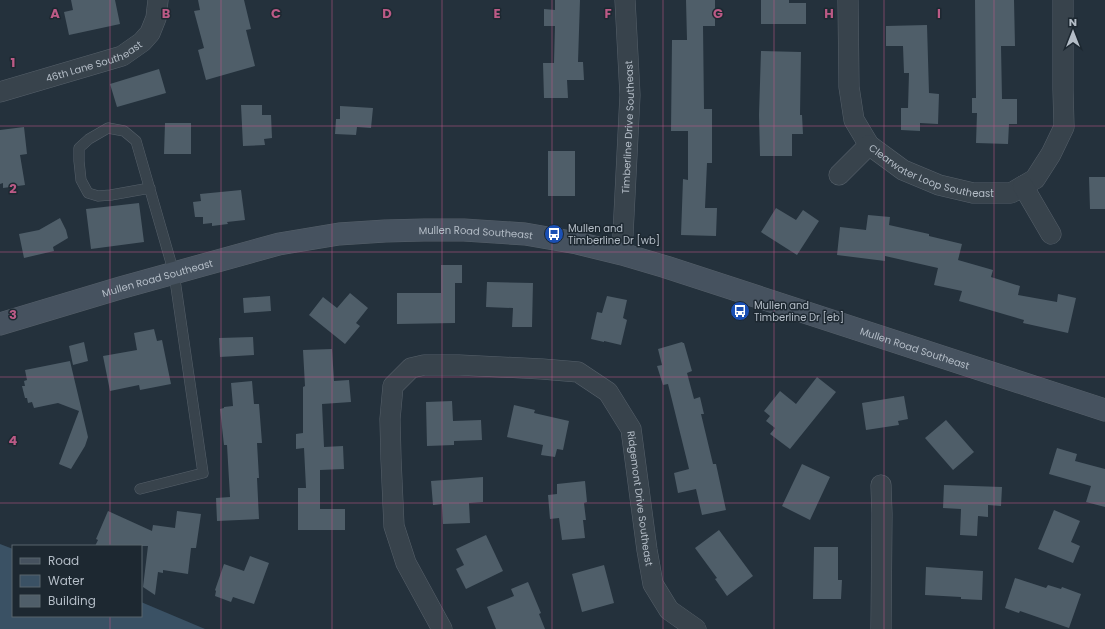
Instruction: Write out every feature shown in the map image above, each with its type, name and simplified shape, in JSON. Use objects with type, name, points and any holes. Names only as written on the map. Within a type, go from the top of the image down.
[{"type":"street","name":"46th Lane Southeast","points":[[0,92],[122,56],[142,42],[150,33],[156,18],[158,0]]},
{"type":"street","name":"Timberline Drive Southeast","points":[[622,254],[630,95],[625,0]]},
{"type":"street","name":"Clearwater Loop Southeast","points":[[848,0],[849,87],[854,120],[868,145],[903,170],[939,185],[973,193],[1011,193],[1035,179],[1051,154],[1064,128],[1063,0]]},
{"type":"street","points":[[839,175],[868,145]]},
{"type":"street","points":[[1023,186],[1051,234]]},
{"type":"street","name":"Mullen Road Southeast","points":[[0,324],[174,272],[278,244],[339,234],[385,231],[464,230],[525,234],[577,243],[666,267],[1105,410]]},
{"type":"street","name":"Ridgemont Drive Southeast","points":[[442,629],[406,563],[394,526],[390,443],[390,419],[393,386],[411,368],[424,365],[458,365],[578,372],[608,392],[631,429],[653,584],[669,610],[696,629]]},
{"type":"street","points":[[880,629],[882,514],[881,485]]},
{"type":"lane","points":[[140,489],[203,473],[174,272],[150,188],[136,141],[124,131],[108,128],[89,139],[79,148],[81,180],[88,194],[98,196],[110,195],[150,188]]},
{"type":"water","points":[[0,544],[12,549],[12,617],[142,617],[142,602],[205,629],[0,629]]},
{"type":"building","points":[[71,0],[115,0],[120,24],[69,35],[64,12],[73,10]]},
{"type":"building","points":[[198,0],[244,0],[251,29],[246,30],[255,66],[206,80],[198,50],[204,48],[194,11],[200,10]]},
{"type":"building","points":[[555,0],[580,0],[578,62],[583,62],[584,80],[567,80],[568,98],[544,98],[543,63],[554,63],[555,26],[544,26],[544,9],[555,10]]},
{"type":"building","points":[[686,0],[715,0],[715,26],[703,26],[704,109],[712,109],[712,163],[707,163],[705,208],[717,208],[716,236],[681,235],[683,179],[688,180],[688,131],[671,131],[672,40],[687,40]]},
{"type":"building","points":[[761,0],[789,0],[789,3],[806,3],[806,24],[761,24]]},
{"type":"building","points":[[975,0],[1014,0],[1015,46],[1001,46],[1002,99],[1017,99],[1017,124],[1009,124],[1008,144],[976,143],[977,113],[972,113],[972,98],[976,98]]},
{"type":"building","points":[[927,25],[929,93],[939,94],[938,124],[920,123],[920,131],[901,130],[901,108],[908,108],[909,73],[904,73],[903,46],[886,46],[886,26]]},
{"type":"building","points":[[761,51],[801,52],[800,115],[802,115],[803,134],[792,134],[792,156],[760,156],[759,115]]},
{"type":"building","points":[[159,69],[166,93],[117,107],[110,84]]},
{"type":"building","points":[[241,105],[262,105],[262,115],[271,115],[272,138],[264,139],[265,145],[243,146]]},
{"type":"building","points":[[340,106],[373,108],[371,128],[357,127],[356,135],[335,134],[336,119],[340,119]]},
{"type":"building","points":[[165,123],[191,123],[191,154],[164,154]]},
{"type":"building","points":[[24,127],[27,154],[20,155],[25,185],[3,188],[3,183],[0,184],[0,130]]},
{"type":"building","points":[[548,151],[575,151],[575,196],[548,196]]},
{"type":"building","points":[[1089,177],[1105,177],[1105,209],[1090,209]]},
{"type":"building","points":[[241,190],[245,220],[227,222],[228,224],[212,226],[212,223],[203,224],[203,217],[195,217],[193,202],[201,201],[200,194]]},
{"type":"building","points":[[139,203],[144,242],[91,249],[86,209]]},
{"type":"building","points":[[776,208],[796,220],[803,210],[819,221],[797,255],[761,232]]},
{"type":"building","points":[[868,215],[890,217],[889,225],[929,234],[929,236],[962,244],[958,260],[993,270],[991,277],[1020,286],[1018,295],[1057,302],[1058,294],[1076,298],[1068,333],[1023,323],[1024,320],[959,301],[962,291],[934,285],[938,268],[885,256],[885,261],[837,255],[840,227],[866,230]]},
{"type":"building","points":[[60,218],[68,238],[53,247],[54,251],[24,258],[19,234],[39,230]]},
{"type":"building","points":[[441,265],[462,265],[462,283],[455,283],[455,323],[397,324],[397,293],[441,293]]},
{"type":"building","points":[[487,282],[533,283],[532,327],[512,327],[513,308],[486,307]]},
{"type":"building","points":[[350,293],[368,308],[356,323],[360,326],[345,344],[309,315],[323,297],[337,308]]},
{"type":"building","points":[[270,296],[271,311],[244,313],[243,298]]},
{"type":"building","points":[[607,296],[627,300],[623,318],[627,320],[621,345],[591,339],[597,312],[602,313]]},
{"type":"building","points":[[154,329],[157,341],[162,340],[171,384],[140,390],[139,385],[110,391],[103,356],[137,350],[134,333]]},
{"type":"building","points":[[253,337],[254,355],[220,357],[219,338]]},
{"type":"building","points":[[84,342],[88,361],[73,365],[69,346]]},
{"type":"building","points":[[682,342],[684,343],[692,371],[687,373],[694,399],[700,397],[704,414],[701,414],[713,464],[716,464],[726,510],[702,515],[696,489],[678,493],[674,473],[689,469],[668,384],[663,385],[657,366],[662,365],[658,349]]},
{"type":"building","points":[[332,349],[334,381],[349,380],[351,402],[322,404],[324,447],[343,446],[344,469],[320,470],[320,509],[345,509],[345,530],[298,530],[298,488],[306,488],[304,448],[296,449],[296,434],[303,433],[303,387],[305,386],[303,350]]},
{"type":"building","points":[[70,361],[88,437],[85,446],[71,469],[59,464],[79,411],[58,403],[34,408],[32,402],[28,403],[27,398],[25,398],[22,386],[25,386],[24,381],[27,380],[25,370]]},
{"type":"building","points":[[817,377],[836,392],[790,449],[770,434],[775,428],[766,421],[770,416],[764,411],[780,391],[796,404]]},
{"type":"building","points":[[252,381],[254,404],[259,404],[262,443],[257,443],[259,519],[217,521],[216,498],[230,497],[227,445],[224,445],[220,409],[233,406],[231,383]]},
{"type":"building","points":[[904,396],[908,419],[898,421],[899,425],[866,430],[862,403]]},
{"type":"building","points":[[452,401],[453,421],[481,420],[482,440],[454,441],[454,445],[427,446],[426,402]]},
{"type":"building","points":[[514,405],[535,410],[534,413],[569,421],[563,450],[557,449],[555,457],[541,455],[543,445],[507,437]]},
{"type":"building","points":[[946,420],[974,452],[953,470],[925,438]]},
{"type":"building","points":[[1057,448],[1077,454],[1075,461],[1105,469],[1105,507],[1086,502],[1091,486],[1049,474]]},
{"type":"building","points":[[802,464],[830,477],[810,520],[782,506]]},
{"type":"building","points":[[483,477],[483,502],[469,503],[470,523],[443,524],[442,504],[433,505],[431,481]]},
{"type":"building","points":[[585,481],[587,502],[584,503],[586,520],[583,520],[585,538],[562,540],[559,518],[550,519],[548,495],[557,494],[557,484]]},
{"type":"building","points":[[944,485],[1002,487],[1001,506],[988,505],[988,517],[978,516],[977,536],[960,535],[961,509],[943,508]]},
{"type":"building","points":[[1054,510],[1080,521],[1071,542],[1080,546],[1073,563],[1038,549]]},
{"type":"building","points":[[108,511],[152,531],[153,525],[175,528],[177,511],[201,514],[196,548],[191,548],[188,574],[163,570],[163,573],[158,572],[155,595],[143,587],[148,546],[96,545],[98,540],[96,539]]},
{"type":"building","points":[[719,530],[753,576],[727,596],[715,579],[717,578],[695,548]]},
{"type":"building","points":[[486,535],[503,571],[466,589],[456,569],[464,565],[456,549]]},
{"type":"building","points":[[814,547],[838,547],[838,580],[842,580],[841,599],[813,599]]},
{"type":"building","points":[[250,556],[269,563],[254,604],[233,597],[231,602],[215,596],[215,590],[224,564],[244,571]]},
{"type":"building","points":[[604,565],[614,603],[582,612],[572,574]]},
{"type":"building","points":[[926,567],[983,571],[982,600],[925,595]]},
{"type":"building","points":[[1015,578],[1046,588],[1048,585],[1061,589],[1062,587],[1081,594],[1069,628],[1020,611],[1019,613],[1005,608]]},
{"type":"building","points":[[528,582],[541,613],[539,614],[545,629],[496,629],[487,607],[514,596],[511,589]]},
{"type":"place","name":"Mullen and Timberline Dr [wb]","points":[[554,234]]},
{"type":"place","name":"Mullen and Timberline Dr [eb]","points":[[740,311]]}]
